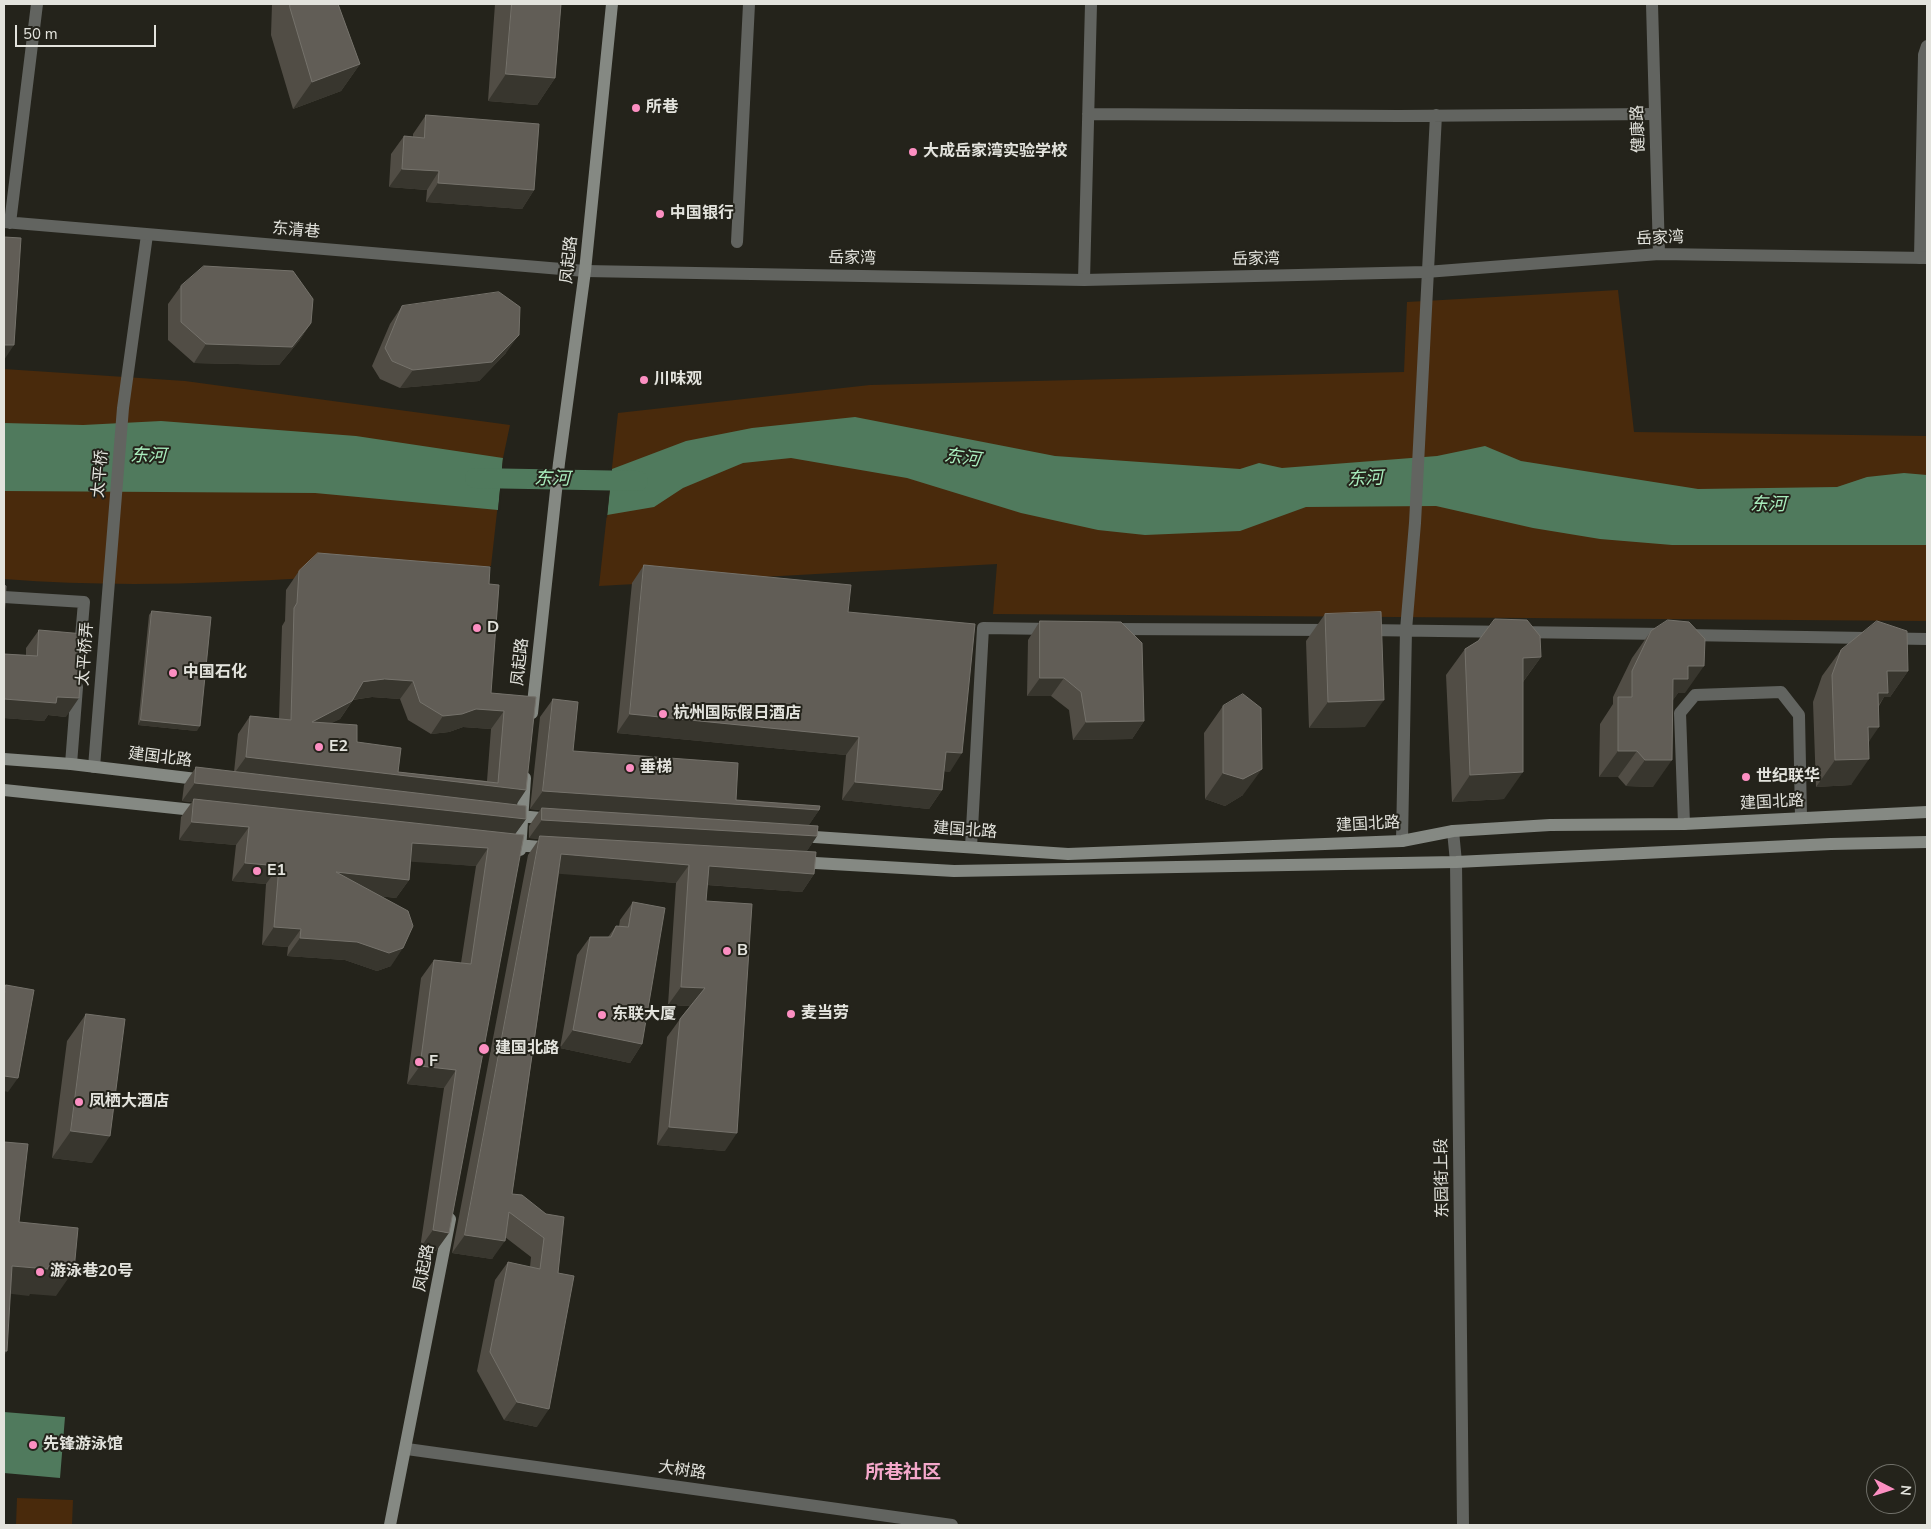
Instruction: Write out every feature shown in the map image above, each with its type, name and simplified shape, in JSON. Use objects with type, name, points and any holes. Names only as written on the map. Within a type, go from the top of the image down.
[{"type":"main road","name":"凤起路","points":[[531,722],[559,463],[585,271],[612,4]]},
{"type":"main road","name":"建国北路","points":[[4,759],[72,764],[215,781]]},
{"type":"main road","points":[[517,865],[521,846],[521,817],[526,769]]},
{"type":"main road","points":[[4,790],[212,812]]},
{"type":"main road","name":"建国北路","points":[[785,835],[1068,854],[1402,841],[1453,831],[1550,825],[1684,824],[1927,812]]},
{"type":"main road","points":[[501,814],[560,819]]},
{"type":"main road","points":[[787,862],[954,871],[1456,862],[1830,844],[1927,842]]},
{"type":"main road","points":[[493,843],[560,848]]},
{"type":"main road","name":"凤起路","points":[[390,1525],[407,1448],[453,1206]]},
{"type":"street","points":[[7,222],[37,4]]},
{"type":"street","points":[[737,242],[749,4]]},
{"type":"street","points":[[1084,280],[1091,4]]},
{"type":"street","name":"健康路","points":[[1652,4],[1659,254]]},
{"type":"street","points":[[1923,258],[1924,55],[1927,46]]},
{"type":"street","points":[[1088,114],[1655,114]]},
{"type":"street","points":[[1402,841],[1406,630],[1415,523],[1426,272],[1436,115]]},
{"type":"street","name":"东清巷","points":[[7,222],[585,271]]},
{"type":"street","name":"太平桥","points":[[111,544],[123,408],[147,235]]},
{"type":"street","name":"岳家湾","points":[[585,271],[1084,280],[1426,272],[1659,254],[1923,258]]},
{"type":"street","name":"太平桥弄","points":[[94,767],[111,544]]},
{"type":"street","points":[[4,597],[84,602],[79,659]]},
{"type":"street","points":[[972,847],[983,628],[1062,629]]},
{"type":"street","points":[[1101,629],[1406,630],[1927,639]]},
{"type":"street","points":[[72,764],[78,678]]},
{"type":"street","points":[[1684,824],[1680,713],[1695,694],[1781,692],[1799,714],[1801,817]]},
{"type":"street","name":"东园街上段","points":[[1453,831],[1456,862],[1462,1525]]},
{"type":"street","name":"大树路","points":[[407,1448],[860,1519],[952,1525]]},
{"type":"shaded area","points":[[1618,290],[1634,432],[1927,436],[1927,621],[993,614],[997,564],[599,586],[618,413],[870,385],[1404,372],[1407,302]]},
{"type":"shaded area","points":[[4,369],[185,381],[510,425],[503,458],[491,566],[308,578],[187,583],[65,583],[4,579]]},
{"type":"shaded area","points":[[17,1498],[73,1500],[72,1525],[16,1525]]},
{"type":"water","points":[[855,417],[1055,456],[1240,469],[1259,463],[1282,468],[1437,456],[1485,446],[1521,461],[1698,489],[1837,487],[1867,477],[1904,473],[1927,475],[1927,545],[1672,545],[1600,539],[1533,528],[1436,506],[1306,507],[1240,531],[1145,535],[1098,530],[1021,513],[907,478],[791,458],[743,463],[683,488],[654,507],[607,515],[612,469],[686,441],[752,428]]},
{"type":"water","points":[[161,421],[356,436],[503,458],[498,510],[315,493],[4,491],[4,423],[83,425]]},
{"type":"water","name":"先锋游泳馆","points":[[4,1412],[65,1417],[60,1478],[4,1473]]},
{"type":"pier","points":[[503,458],[505,458],[500,510],[498,512]]},
{"type":"pier","points":[[609,468],[612,469],[607,518],[605,515]]},
{"type":"building","points":[[290,4],[338,4],[360,64],[312,82]]},
{"type":"building","points":[[512,4],[561,4],[555,78],[506,74]]},
{"type":"building","points":[[426,115],[539,124],[534,190],[438,183],[439,171],[402,169],[404,136],[424,138]]},
{"type":"building","points":[[4,237],[21,238],[14,345],[4,345]]},
{"type":"building","points":[[204,266],[293,271],[313,299],[311,323],[292,347],[206,344],[181,322],[181,286]]},
{"type":"building","points":[[499,292],[520,307],[519,335],[492,362],[413,370],[392,361],[385,348],[402,306]]},
{"type":"building","points":[[318,553],[490,567],[489,584],[499,585],[491,693],[536,697],[526,790],[246,757],[250,716],[291,720],[294,608],[297,603],[299,571]],"holes":[[[385,679],[413,681],[420,702],[443,716],[462,714],[476,709],[504,711],[498,783],[398,772],[401,748],[357,742],[357,725],[312,722],[352,701],[363,682]]]},
{"type":"building","points":[[644,565],[851,585],[848,612],[975,624],[962,753],[946,752],[942,790],[855,782],[859,737],[630,714]]},
{"type":"building","points":[[4,585],[6,586],[4,618]]},
{"type":"building","name":"中国石化","points":[[152,611],[211,617],[200,726],[141,720]]},
{"type":"building","points":[[1381,612],[1384,700],[1328,702],[1325,614]]},
{"type":"building","points":[[1495,619],[1527,620],[1540,636],[1541,657],[1523,658],[1523,772],[1470,775],[1465,649],[1478,641]]},
{"type":"building","points":[[1668,620],[1689,622],[1705,639],[1704,666],[1688,666],[1688,679],[1673,679],[1672,760],[1645,760],[1637,751],[1618,751],[1618,697],[1632,697],[1632,671],[1651,631]]},
{"type":"building","points":[[1040,621],[1121,622],[1142,643],[1144,721],[1086,722],[1081,692],[1064,678],[1040,678]]},
{"type":"building","points":[[1877,621],[1907,631],[1908,671],[1887,671],[1888,693],[1878,693],[1879,727],[1868,727],[1869,759],[1835,760],[1832,675],[1841,650]]},
{"type":"building","points":[[39,630],[84,634],[79,698],[57,697],[56,703],[4,699],[4,654],[37,656]]},
{"type":"building","points":[[1243,694],[1261,708],[1262,769],[1243,779],[1223,773],[1223,706]]},
{"type":"building","points":[[553,699],[578,702],[573,751],[738,763],[736,800],[820,806],[819,810],[543,791]]},
{"type":"building","points":[[196,767],[526,806],[526,819],[195,783]]},
{"type":"building","points":[[194,799],[524,835],[449,1233],[433,1230],[456,1070],[420,1066],[434,960],[471,964],[488,848],[412,843],[409,880],[336,872],[408,911],[413,926],[403,948],[389,953],[357,942],[300,938],[301,929],[274,927],[279,866],[245,863],[249,827],[192,822]]},
{"type":"building","points":[[542,808],[818,826],[817,836],[542,820]]},
{"type":"building","points":[[540,836],[816,852],[814,874],[709,866],[706,901],[752,904],[737,1133],[669,1127],[680,1019],[705,988],[681,987],[689,865],[561,854],[512,1194],[522,1195],[546,1214],[564,1217],[558,1273],[574,1276],[549,1409],[517,1402],[490,1352],[508,1262],[540,1269],[544,1238],[509,1212],[505,1241],[465,1235]]},
{"type":"building","name":"东联大厦","points":[[633,902],[665,908],[642,1044],[573,1030],[590,937],[611,937],[616,926],[628,927]]},
{"type":"building","points":[[6,985],[34,990],[18,1078],[4,1076],[4,998]]},
{"type":"building","points":[[86,1014],[125,1019],[110,1136],[71,1131]]},
{"type":"building","points":[[4,1142],[28,1144],[19,1222],[78,1228],[74,1270],[12,1266],[7,1351],[4,1351]]},
{"type":"waterway","name":"东河","points":[[475,478],[638,481]]},
{"type":"place","name":"所巷","points":[[636,108]]},
{"type":"place","name":"大成岳家湾实验学校","points":[[913,152]]},
{"type":"place","name":"中国银行","points":[[660,214]]},
{"type":"place","name":"川味观","points":[[644,380]]},
{"type":"place","name":"D","points":[[477,628]]},
{"type":"place","name":"中国石化","points":[[173,673]]},
{"type":"place","name":"杭州国际假日酒店","points":[[663,714]]},
{"type":"place","name":"E2","points":[[319,747]]},
{"type":"place","name":"垂梯","points":[[630,768]]},
{"type":"place","name":"世纪联华","points":[[1746,777]]},
{"type":"place","name":"E1","points":[[257,871]]},
{"type":"place","name":"B","points":[[727,951]]},
{"type":"place","name":"麦当劳","points":[[791,1014]]},
{"type":"place","name":"东联大厦","points":[[602,1015]]},
{"type":"place","name":"建国北路","points":[[484,1049]]},
{"type":"place","name":"F","points":[[419,1062]]},
{"type":"place","name":"凤栖大酒店","points":[[79,1102]]},
{"type":"place","name":"游泳巷20号","points":[[40,1272]]},
{"type":"place","name":"先锋游泳馆","points":[[33,1445]]},
{"type":"district","name":"所巷社区","points":[[903,1473]]}]
